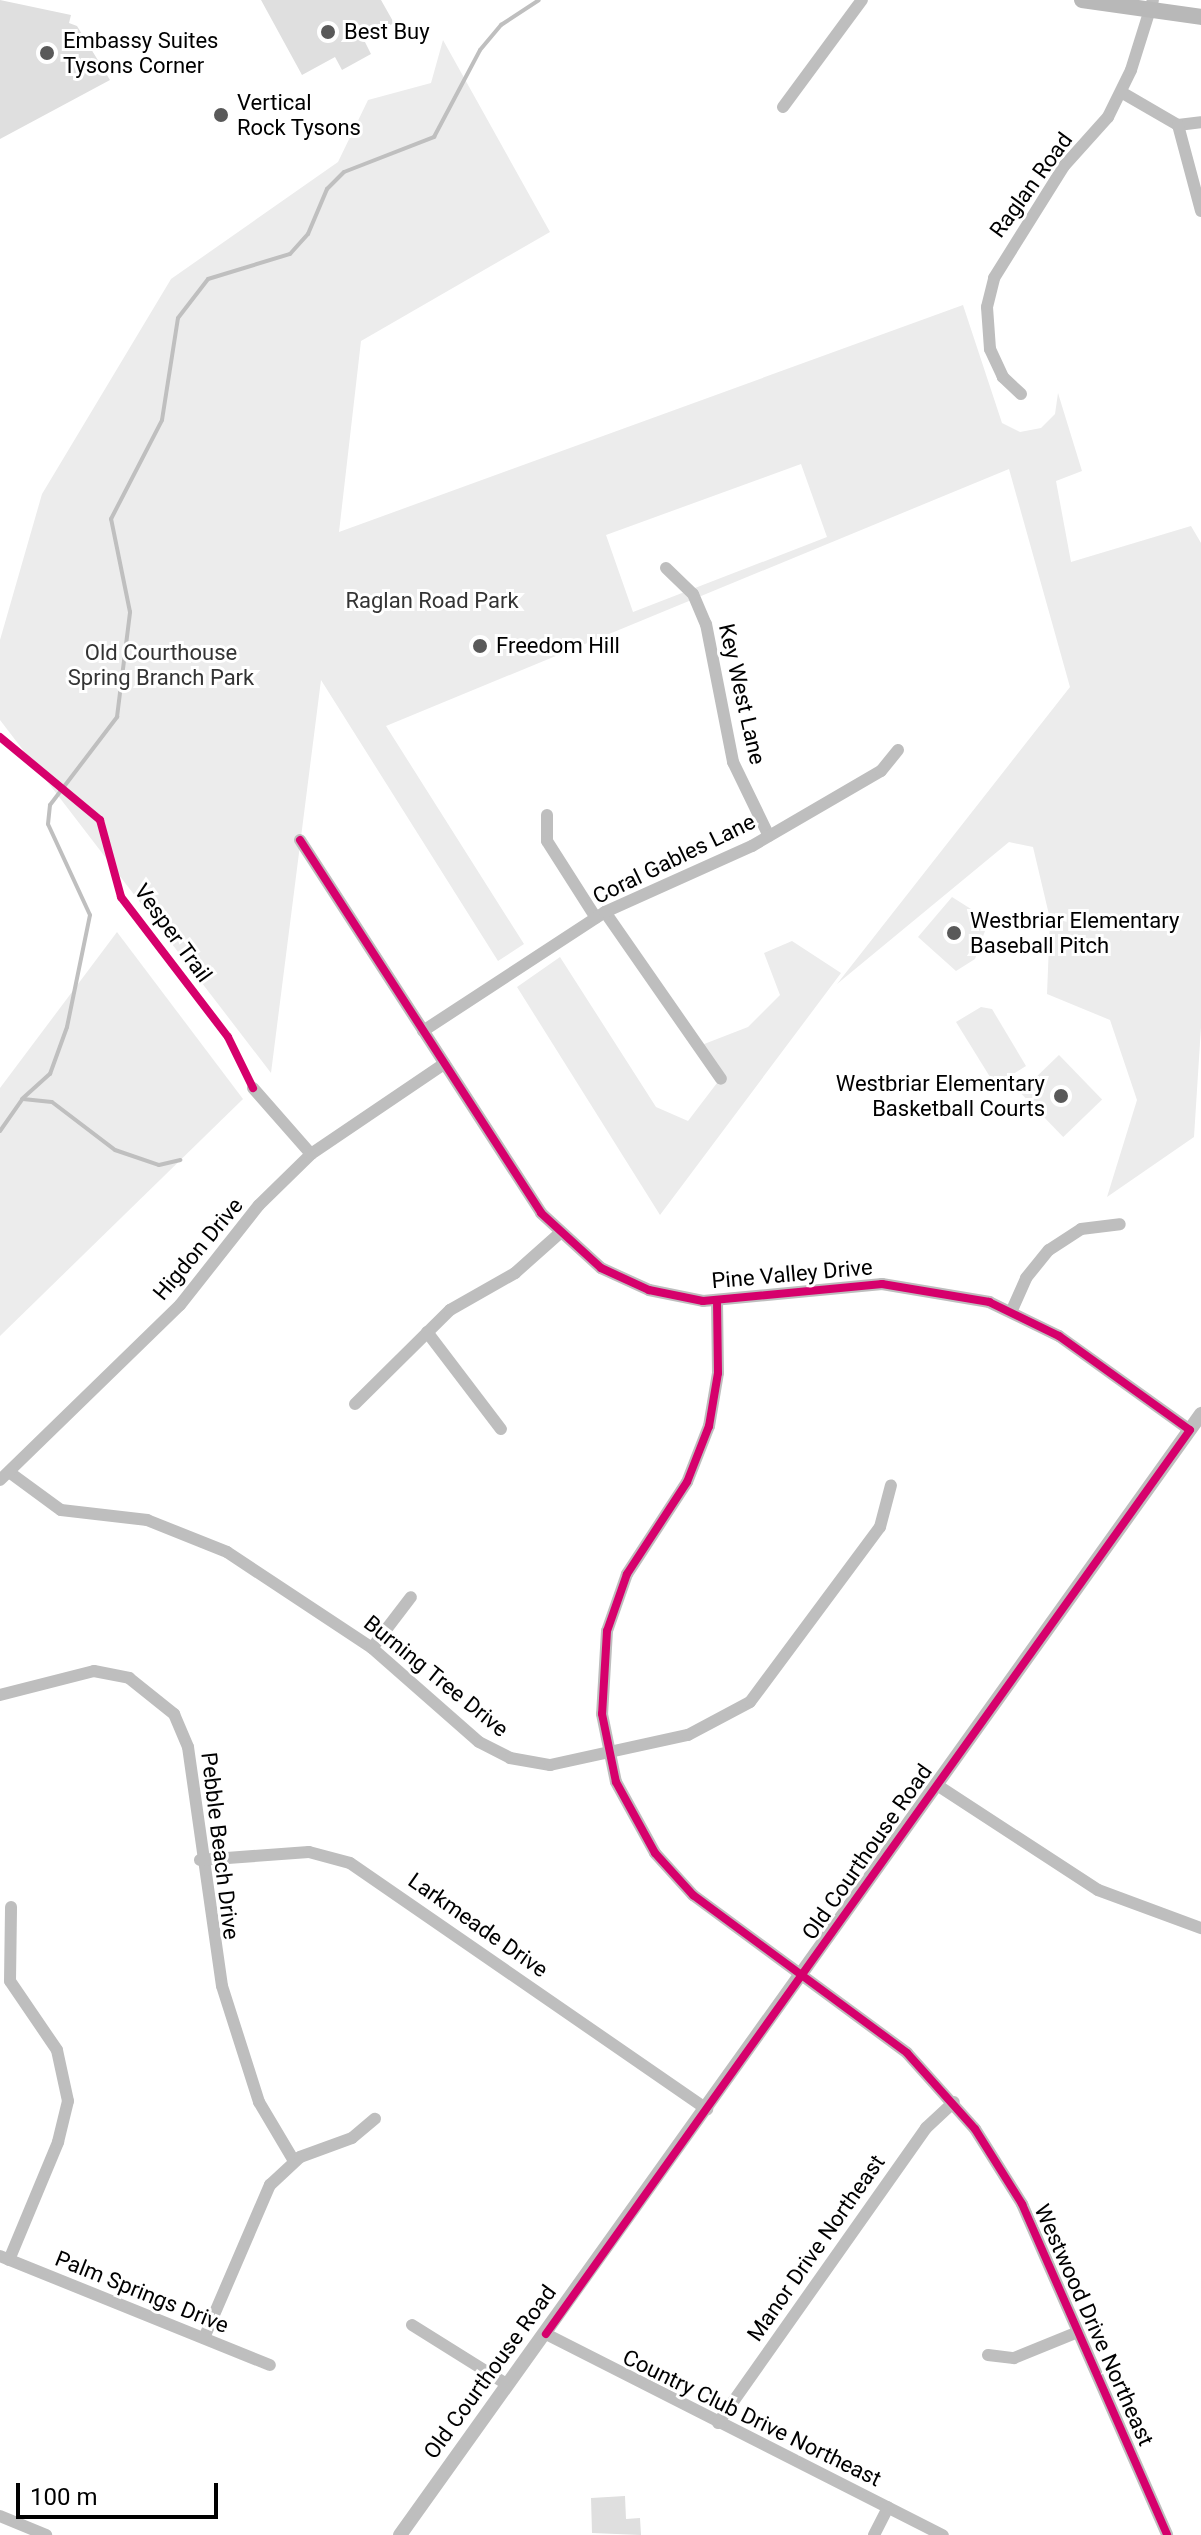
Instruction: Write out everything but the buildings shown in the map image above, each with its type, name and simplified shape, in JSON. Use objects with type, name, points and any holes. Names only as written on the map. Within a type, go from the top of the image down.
[{"type":"main road","points":[[1082,0],[1151,6],[1201,17]]},
{"type":"street","points":[[783,107],[862,0]]},
{"type":"street","name":"Raglan Road","points":[[1021,394],[1003,377],[990,349],[987,307],[994,278],[1064,166],[1099,130],[1121,92],[1151,6]]},
{"type":"street","points":[[1121,92],[1178,125],[1201,122]]},
{"type":"street","points":[[1178,125],[1201,211]]},
{"type":"street","name":"Key West Lane","points":[[666,568],[693,594],[706,624],[733,762],[769,836]]},
{"type":"street","name":"Coral Gables Lane","points":[[423,1031],[600,915],[769,836],[881,771],[898,750]]},
{"type":"street","points":[[547,815],[547,841],[721,1079]]},
{"type":"street","name":"Pine Valley Drive","points":[[300,840],[444,1064],[559,1234],[625,1281],[676,1297],[717,1301],[901,1285],[1012,1310],[1059,1336],[1190,1430]]},
{"type":"street","name":"Higdon Drive","points":[[4,1476],[180,1305],[259,1205],[311,1154],[444,1064]]},
{"type":"street","points":[[253,1088],[311,1154]]},
{"type":"street","points":[[1012,1310],[1026,1278],[1049,1250],[1081,1229],[1120,1224]]},
{"type":"street","points":[[355,1404],[450,1310],[537,1257],[559,1234]]},
{"type":"street","name":"Westwood Drive Northeast","points":[[717,1301],[718,1373],[705,1440],[687,1482],[627,1574],[607,1631],[601,1684],[610,1754],[623,1800],[673,1876],[907,2053],[954,2102],[1022,2204],[1167,2535]]},
{"type":"street","points":[[427,1332],[501,1429]]},
{"type":"street","name":"Old Courthouse Road","points":[[400,2535],[1201,1414]]},
{"type":"street","name":"Burning Tree Drive","points":[[4,1476],[61,1510],[147,1520],[202,1539],[372,1648],[479,1742],[510,1758],[550,1765],[610,1754],[712,1727],[750,1702],[880,1527],[891,1485]]},
{"type":"street","points":[[372,1648],[411,1597]]},
{"type":"street","name":"Pebble Beach Drive","points":[[0,1695],[94,1671],[149,1689],[183,1731],[200,1860],[222,1986],[259,2102],[294,2161]]},
{"type":"street","points":[[937,1785],[1098,1890],[1201,1928]]},
{"type":"street","name":"Larkmeade Drive","points":[[200,1860],[309,1852],[350,1863],[707,2109]]},
{"type":"street","points":[[5,2258],[58,2142],[68,2101],[57,2050],[10,1981],[11,1907]]},
{"type":"street","name":"Manor Drive Northeast","points":[[718,2423],[926,2128],[954,2102]]},
{"type":"street","points":[[204,2338],[258,2206],[294,2161],[352,2138],[375,2119]]},
{"type":"street","name":"Palm Springs Drive","points":[[5,2258],[270,2365]]},
{"type":"street","points":[[412,2325],[508,2385]]},
{"type":"street","points":[[988,2355],[1014,2358],[1078,2332]]},
{"type":"street","name":"Country Club Drive Northeast","points":[[546,2334],[943,2535]]},
{"type":"street","points":[[874,2535],[888,2507]]},
{"type":"street","points":[[0,2516],[46,2535]]},
{"type":"green space","points":[[443,40],[550,232],[361,341],[339,532],[963,305],[1002,423],[1020,432],[1041,428],[1055,414],[1058,393],[1082,471],[1056,481],[1071,562],[1191,526],[1201,543],[1201,1027],[1194,1137],[1107,1197],[1137,1100],[1110,1020],[1047,994],[1050,919],[1033,847],[1009,842],[837,984],[1070,687],[1009,469],[386,726],[524,944],[498,961],[321,680],[271,1073],[0,720],[0,640],[42,494],[171,279],[338,162],[368,100],[431,83]],"holes":[[[801,464],[827,537],[633,612],[606,535]]]},
{"type":"green space","name":"Westbriar Elementary Baseball Pitch","points":[[952,897],[982,916],[986,928],[975,959],[956,971],[918,937]]},
{"type":"green space","points":[[117,932],[243,1099],[0,1336],[0,1088]]},
{"type":"green space","points":[[792,941],[841,973],[660,1215],[517,987],[560,957],[656,1107],[688,1121],[720,1079],[699,1046],[748,1027],[780,995],[764,953]]},
{"type":"green space","points":[[981,1007],[992,1009],[1026,1066],[995,1085],[956,1022]]},
{"type":"green space","name":"Westbriar Elementary Basketball Courts","points":[[1059,1055],[1102,1100],[1063,1137],[1020,1093]]},
{"type":"waterway","points":[[0,1131],[22,1099],[50,1074],[67,1027],[90,915],[48,824],[50,805],[117,717],[130,612],[111,519],[162,420],[178,318],[208,279],[290,254],[308,234],[327,189],[344,172],[434,137],[480,50],[501,25],[539,0]]},
{"type":"waterway","points":[[23,1099],[52,1102],[115,1150],[159,1165],[180,1160]]},
{"type":"cycle path","name":"Vesper Trail","points":[[0,737],[100,820],[121,897],[228,1037],[253,1088]]},
{"type":"cycle path","points":[[300,840],[541,1213],[601,1268],[649,1290],[703,1301],[882,1284],[989,1302],[1059,1336],[1190,1430],[546,2334]]},
{"type":"cycle path","points":[[717,1301],[718,1373],[709,1426],[687,1482],[627,1574],[607,1631],[602,1714],[616,1782],[655,1853],[693,1895],[907,2053],[975,2129],[1022,2204],[1167,2535]]},
{"type":"place","name":"Best Buy","points":[[328,32]]},
{"type":"place","name":"Embassy Suites Tysons Corner","points":[[47,53]]},
{"type":"place","name":"Vertical Rock Tysons","points":[[221,115]]},
{"type":"place","name":"Freedom Hill","points":[[480,646]]},
{"type":"place","name":"Westbriar Elementary Baseball Pitch","points":[[954,933]]},
{"type":"place","name":"Westbriar Elementary Basketball Courts","points":[[1061,1096]]},
{"type":"park label","name":"Raglan Road Park","points":[[432,601]]},
{"type":"park label","name":"Old Courthouse Spring Branch Park","points":[[161,664]]}]
